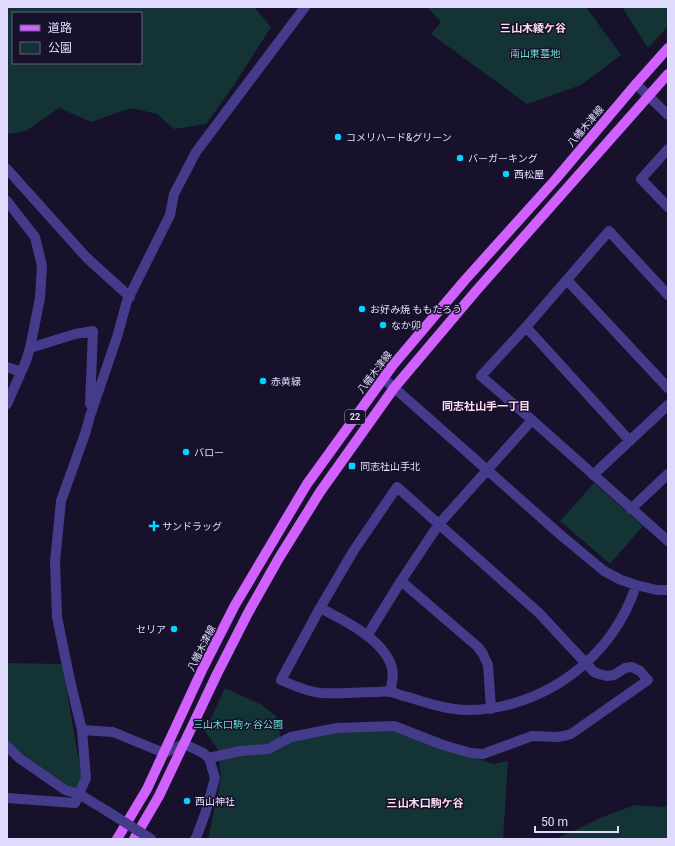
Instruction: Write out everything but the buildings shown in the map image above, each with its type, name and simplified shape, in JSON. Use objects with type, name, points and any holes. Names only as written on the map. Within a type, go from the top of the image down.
[{"type":"main road","name":"八幡木津線","points":[[117,839],[147,789],[235,606],[307,484],[383,378],[465,280],[556,180],[668,48]]},
{"type":"main road","name":"22","points":[[134,839],[159,796],[248,613],[279,558],[320,492],[394,388],[476,291],[668,74]]},
{"type":"street","points":[[7,798],[75,803],[86,778],[82,730],[71,685],[58,617],[55,562],[61,501],[85,434],[130,297],[170,215],[174,194],[196,152],[305,7]]},
{"type":"street","points":[[636,84],[668,115]]},
{"type":"street","points":[[668,149],[641,179],[668,207]]},
{"type":"street","points":[[7,169],[87,258],[130,297]]},
{"type":"street","points":[[7,201],[36,237],[42,266],[40,298],[30,348],[7,404]]},
{"type":"street","points":[[668,295],[609,231],[526,327],[481,376],[668,541]]},
{"type":"street","points":[[567,280],[668,388]]},
{"type":"street","points":[[526,327],[630,440]]},
{"type":"street","points":[[30,348],[75,334],[93,331],[90,416]]},
{"type":"street","points":[[7,367],[21,372]]},
{"type":"street","points":[[383,378],[563,537],[604,571],[621,580],[636,585],[657,590],[668,590]]},
{"type":"street","points":[[593,475],[668,405]]},
{"type":"street","points":[[368,636],[401,581],[439,524],[532,420]]},
{"type":"street","points":[[631,509],[668,474]]},
{"type":"street","points":[[209,758],[240,751],[268,748],[291,737],[337,728],[394,726],[443,745],[471,753],[483,754],[532,736],[564,736],[571,734],[648,680],[640,671],[632,668],[624,668],[614,675],[608,676],[594,672],[586,663],[539,613],[397,487],[354,550],[320,608],[281,680],[320,693],[390,692],[435,705],[466,710],[491,708],[518,702],[547,690],[568,677],[586,663],[601,649],[614,631],[632,597],[636,585]]},
{"type":"street","points":[[401,581],[472,641],[481,651],[488,665],[491,708]]},
{"type":"street","points":[[320,608],[368,636],[382,650],[390,663],[393,676],[390,692]]},
{"type":"street","points":[[82,730],[113,732],[164,753],[184,744],[203,753],[209,758],[215,778],[205,814],[195,839]]},
{"type":"street","points":[[7,746],[19,758],[65,790],[79,794],[151,839]]},
{"type":"green space","points":[[7,7],[254,7],[271,27],[234,85],[206,124],[174,129],[157,114],[131,108],[91,122],[59,108],[26,131],[7,134]]},
{"type":"green space","name":"南山東墓地","points":[[427,7],[586,7],[621,55],[581,85],[527,104],[431,34],[441,22]]},
{"type":"green space","points":[[622,7],[668,7],[668,26],[648,48]]},
{"type":"green space","points":[[594,483],[643,526],[610,564],[560,521]]},
{"type":"green space","points":[[7,663],[62,664],[82,778],[76,793],[18,751],[7,740]]},
{"type":"green space","name":"三山木口駒ヶ谷公園","points":[[225,688],[262,705],[276,716],[281,739],[251,749],[219,751],[205,731]]},
{"type":"green space","points":[[394,730],[493,764],[508,761],[503,839],[208,839],[221,778],[219,759],[292,740],[338,731]]},
{"type":"green space","points":[[635,805],[663,807],[668,805],[668,839],[556,839],[605,816]]},
{"type":"place","name":"コメリハード&グリーン","points":[[338,137]]},
{"type":"place","name":"バーガーキング","points":[[460,158]]},
{"type":"place","name":"西松屋","points":[[506,174]]},
{"type":"place","name":"お好み焼 ももたろう","points":[[362,309]]},
{"type":"place","name":"なか卯","points":[[383,325]]},
{"type":"place","name":"赤黄緑","points":[[263,381]]},
{"type":"place","name":"バロー","points":[[186,452]]},
{"type":"place","name":"同志社山手北","points":[[352,466]]},
{"type":"place","name":"サンドラッグ","points":[[154,526]]},
{"type":"place","name":"セリア","points":[[174,629]]},
{"type":"place","name":"西山神社","points":[[187,801]]},
{"type":"district","name":"三山木綾ケ谷","points":[[533,28]]},
{"type":"district","name":"同志社山手一丁目","points":[[486,406]]},
{"type":"district","name":"三山木口駒ケ谷","points":[[425,803]]}]
